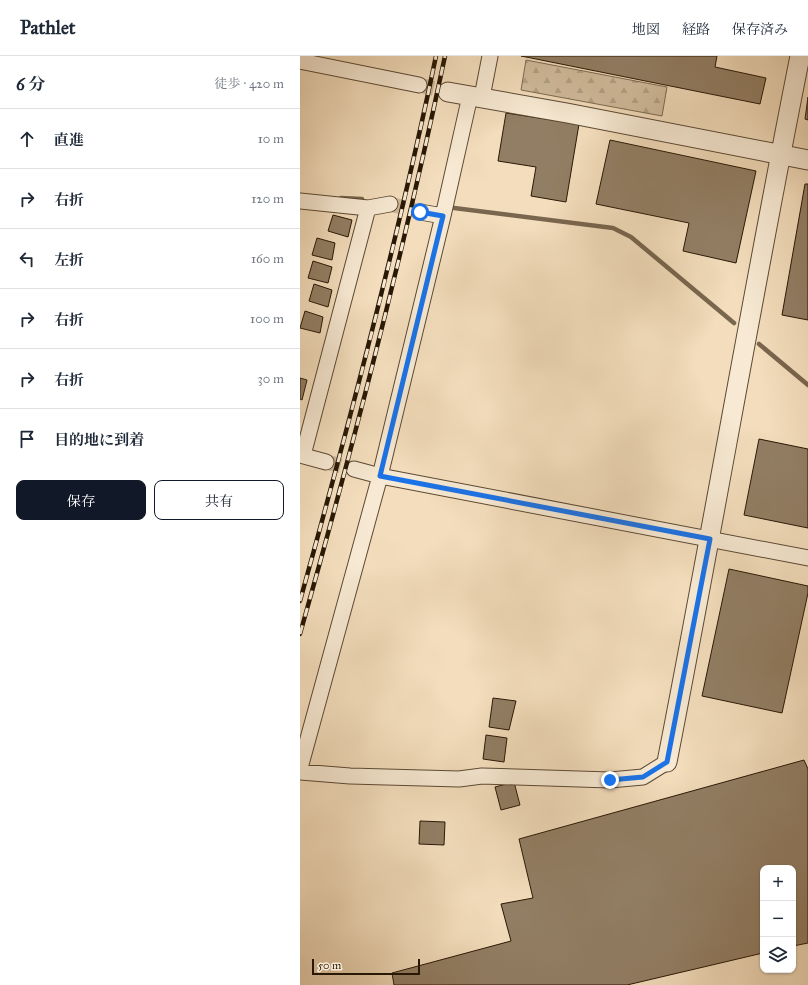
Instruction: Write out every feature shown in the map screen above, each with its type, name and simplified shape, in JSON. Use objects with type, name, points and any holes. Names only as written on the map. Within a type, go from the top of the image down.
[{"type":"street","points":[[300,768],[380,476],[443,216],[476,97],[490,56]]},
{"type":"street","points":[[300,772],[350,776],[459,778],[482,776],[610,780],[643,777],[667,762],[710,539],[780,155],[800,56]]},
{"type":"street","points":[[300,61],[419,85]]},
{"type":"street","points":[[448,92],[808,160]]},
{"type":"street","points":[[300,201],[368,208],[390,204]]},
{"type":"street","points":[[326,462],[301,455],[368,208]]},
{"type":"street","points":[[420,212],[443,216]]},
{"type":"street","points":[[354,469],[380,476],[808,558]]},
{"type":"green space","points":[[526,60],[667,87],[662,116],[521,90]]},
{"type":"building","points":[[521,56],[717,56],[715,67],[766,78],[760,104]]},
{"type":"building","points":[[808,97],[808,120],[805,119]]},
{"type":"building","points":[[506,113],[579,124],[566,202],[531,196],[536,167],[498,161]]},
{"type":"building","points":[[610,140],[756,171],[736,263],[683,251],[689,223],[596,204]]},
{"type":"building","points":[[805,184],[808,184],[808,320],[782,315]]},
{"type":"building","points":[[333,215],[352,220],[348,237],[328,231]]},
{"type":"building","points":[[317,238],[335,243],[332,260],[312,255]]},
{"type":"building","points":[[313,261],[332,267],[328,283],[308,278]]},
{"type":"building","points":[[314,284],[332,290],[328,307],[309,301]]},
{"type":"building","points":[[305,311],[323,317],[320,333],[300,328]]},
{"type":"building","points":[[300,378],[307,380],[302,400],[300,399]]},
{"type":"building","points":[[759,439],[808,449],[808,528],[744,515]]},
{"type":"building","points":[[729,569],[808,586],[808,593],[782,713],[702,696]]},
{"type":"building","points":[[493,698],[516,701],[509,730],[489,727]]},
{"type":"building","points":[[486,735],[507,738],[504,762],[483,759]]},
{"type":"building","points":[[804,760],[808,769],[808,943],[796,945],[796,865],[760,865],[760,954],[627,985],[394,985],[392,973],[511,941],[501,904],[533,898],[519,839]]},
{"type":"building","points":[[514,782],[520,805],[501,810],[495,787]]},
{"type":"building","points":[[420,821],[445,822],[444,845],[419,844]]},
{"type":"waterway","points":[[341,198],[362,199]]},
{"type":"waterway","points":[[454,208],[613,228],[631,237],[734,323]]},
{"type":"waterway","points":[[759,344],[808,385]]},
{"type":"tunnel","points":[[419,85],[448,92]]},
{"type":"tunnel","points":[[390,204],[420,212]]},
{"type":"tunnel","points":[[326,462],[354,469]]},
{"type":"railway","points":[[300,601],[372,330],[406,193],[436,56]]},
{"type":"railway","points":[[300,634],[340,490],[377,346],[413,201],[445,56]]},
{"type":"route","points":[[420,212],[443,216],[380,476],[710,539],[667,762],[643,777],[610,780]]}]
